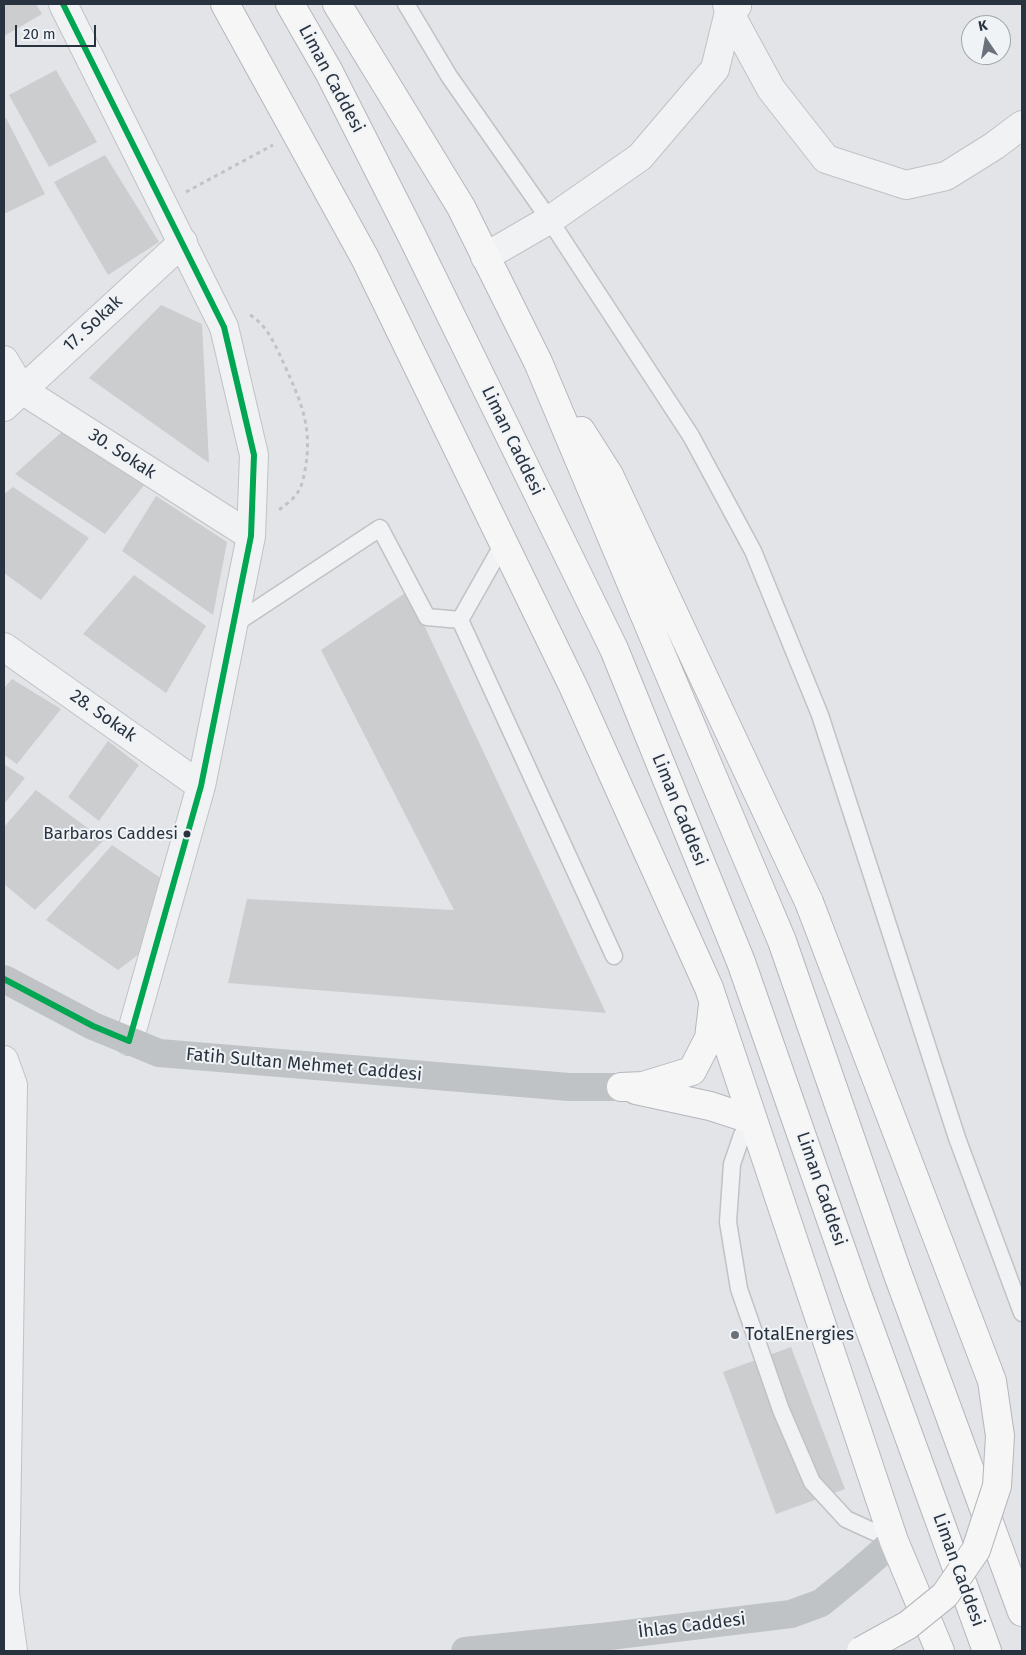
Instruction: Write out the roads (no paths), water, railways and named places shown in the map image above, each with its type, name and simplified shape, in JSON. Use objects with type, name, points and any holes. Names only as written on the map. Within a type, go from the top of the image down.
[{"type":"highway","points":[[225,4],[364,258],[574,688],[714,1001],[894,1541],[940,1651]]},
{"type":"highway","name":"Liman Caddesi","points":[[290,4],[347,107],[614,649],[741,962],[856,1291],[987,1651]]},
{"type":"highway","points":[[337,4],[461,207],[538,362],[782,941],[897,1272],[1022,1612]]},
{"type":"highway","points":[[538,362],[608,475],[809,902],[992,1381],[1000,1436],[997,1486],[976,1550],[945,1595],[908,1625],[861,1651]]},
{"type":"highway","points":[[621,1086],[643,1086],[692,1070],[709,1038],[714,1001]]},
{"type":"highway","points":[[621,1086],[710,1106],[753,1120]]},
{"type":"main road","name":"Fatih Sultan Mehmet Caddesi","points":[[4,980],[93,1026],[159,1053],[569,1086],[621,1086]]},
{"type":"main road","name":"İhlas Caddesi","points":[[465,1651],[791,1614],[820,1603],[894,1541]]},
{"type":"street","points":[[63,4],[224,327],[254,455],[251,536],[201,786],[129,1041]]},
{"type":"street","points":[[485,257],[549,219],[640,157],[715,68],[732,6]]},
{"type":"street","points":[[732,6],[771,89],[826,160],[906,185],[946,176],[994,146],[1022,125]]},
{"type":"street","name":"17. Sokak","points":[[13,399],[183,242]]},
{"type":"street","name":"30. Sokak","points":[[4,360],[13,399],[251,536]]},
{"type":"street","name":"28. Sokak","points":[[4,647],[201,786]]},
{"type":"street","points":[[4,1060],[13,1085],[5,1593],[13,1651]]},
{"type":"lane","points":[[406,4],[449,76],[549,219],[691,436],[753,551],[820,715],[957,1138],[1022,1313]]},
{"type":"lane","points":[[233,624],[380,528],[427,617],[460,620]]},
{"type":"lane","points":[[460,620],[503,544]]},
{"type":"lane","points":[[460,620],[614,956]]},
{"type":"lane","points":[[753,1120],[742,1135],[732,1164],[728,1222],[739,1289],[781,1410],[812,1482],[846,1519],[894,1541]]},
{"type":"place","name":"Barbaros Caddesi","points":[[187,834]]},
{"type":"place","name":"TotalEnergies","points":[[735,1335]]}]
